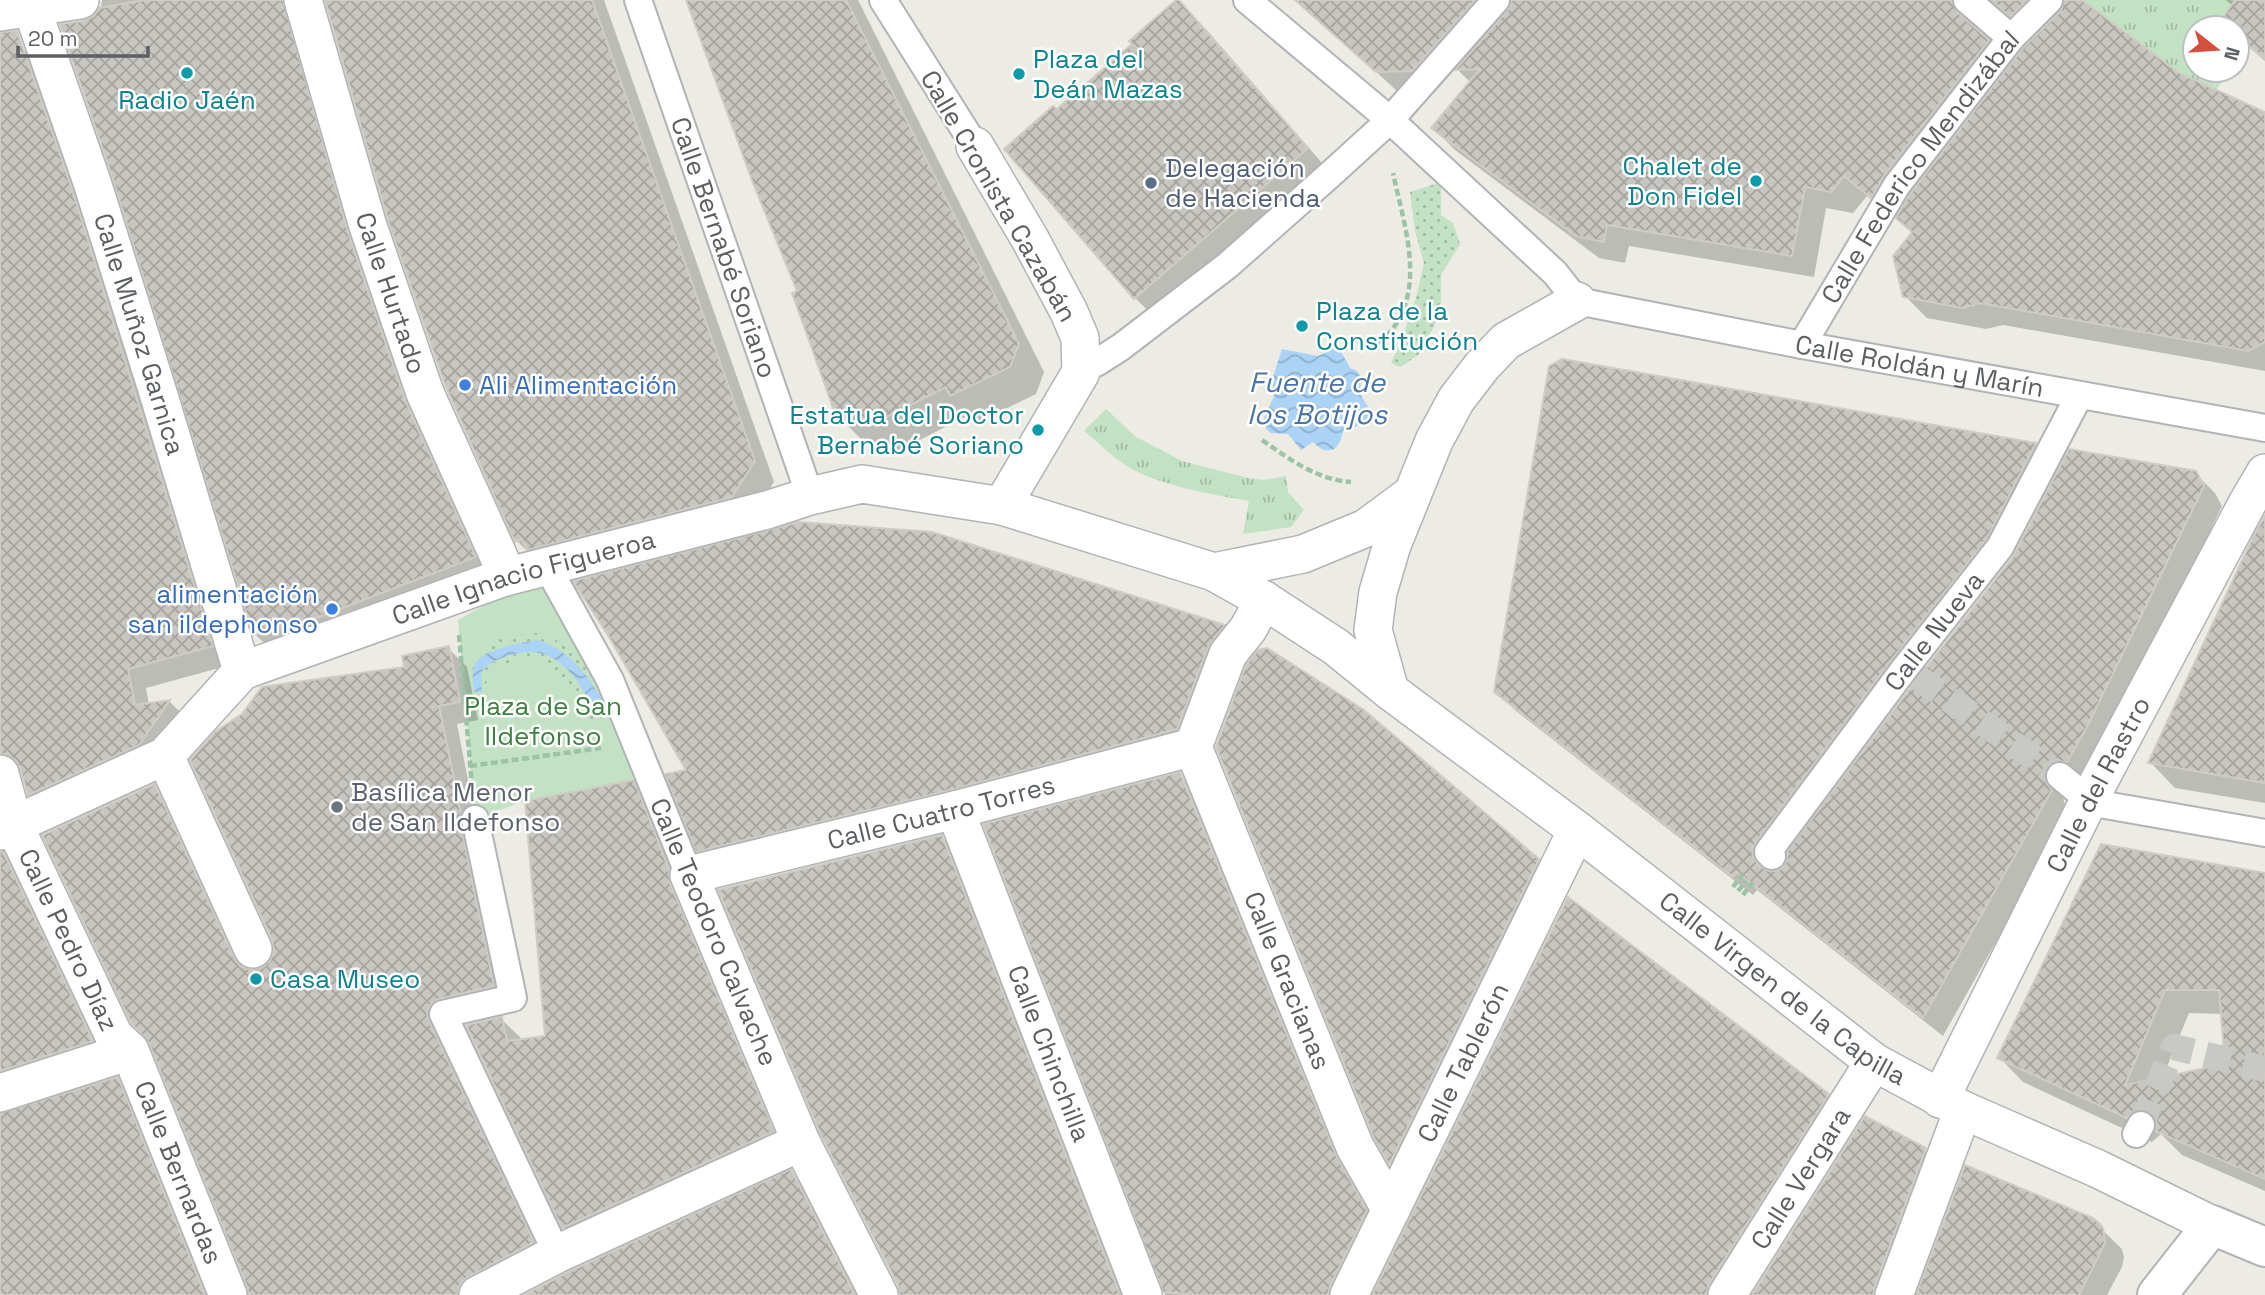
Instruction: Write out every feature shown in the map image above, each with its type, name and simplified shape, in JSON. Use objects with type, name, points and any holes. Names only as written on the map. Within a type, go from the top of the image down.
[{"type":"street","points":[[20,7],[80,0]]},
{"type":"street","name":"Calle Hurtado","points":[[303,0],[367,223],[425,393],[503,566],[505,577]]},
{"type":"street","name":"Calle Bernabé Soriano","points":[[638,0],[810,496]]},
{"type":"street","name":"Calle Cronista Cazabán","points":[[883,0],[1030,239],[1080,338],[1081,372],[1002,506]]},
{"type":"street","points":[[1247,0],[1390,120],[1555,273],[1577,301],[1506,341],[1482,366],[1456,400],[1440,430],[1392,545],[1378,592],[1373,630],[1390,691]]},
{"type":"street","points":[[1096,363],[1228,265],[1390,120],[1496,0]]},
{"type":"street","points":[[1967,0],[2011,38]]},
{"type":"street","name":"Calle Federico Mendizábal","points":[[1801,345],[1897,186],[2011,38],[2049,0]]},
{"type":"street","name":"Calle Muñoz Garnica","points":[[20,7],[104,220],[242,671]]},
{"type":"street","name":"Calle Roldán y Marín","points":[[1577,301],[1801,345],[2265,428]]},
{"type":"street","name":"Calle Nueva","points":[[1768,852],[1911,672],[2000,547],[2079,396]]},
{"type":"street","name":"Calle del Rastro","points":[[1894,1295],[1951,1105],[2090,798],[2265,473]]},
{"type":"street","name":"Calle Ignacio Figueroa","points":[[242,671],[505,577],[862,484],[1002,506],[1214,572]]},
{"type":"street","points":[[1214,572],[1303,554],[1366,528],[1413,494]]},
{"type":"street","name":"Calle Teodoro Calvache","points":[[549,570],[610,680],[801,1142],[879,1295]]},
{"type":"street","points":[[1214,572],[1264,600],[1336,648],[1390,691]]},
{"type":"street","points":[[1193,747],[1228,654],[1248,629],[1264,600]]},
{"type":"street","points":[[7,828],[165,756],[242,671]]},
{"type":"street","name":"Calle Virgen de la Capilla","points":[[1390,691],[1577,830],[1874,1062],[1951,1105],[2098,1169],[2212,1225]]},
{"type":"street","name":"Calle Cuatro Torres","points":[[689,875],[955,810],[1193,747]]},
{"type":"street","name":"Calle Gracianas","points":[[1193,747],[1355,1147],[1391,1210]]},
{"type":"street","points":[[165,756],[253,949]]},
{"type":"street","name":"Calle Pedro Díaz","points":[[0,774],[7,828],[114,1036],[130,1051]]},
{"type":"street","points":[[2105,805],[2265,832]]},
{"type":"street","name":"Calle Chinchilla","points":[[955,810],[1143,1295]]},
{"type":"street","points":[[475,819],[513,998],[443,1014],[557,1254]]},
{"type":"street","name":"Calle Tablerón","points":[[1349,1295],[1577,830]]},
{"type":"street","points":[[0,1093],[130,1051]]},
{"type":"street","name":"Calle Bernardas","points":[[130,1051],[228,1295]]},
{"type":"street","name":"Calle Vergara","points":[[1727,1295],[1874,1062]]},
{"type":"street","points":[[478,1295],[557,1254],[801,1142]]},
{"type":"street","points":[[2157,1295],[2212,1225],[2265,1247]]},
{"type":"path","points":[[1371,350],[1387,338],[1394,328],[1404,306],[1410,282],[1408,237],[1388,149],[1390,120]]},
{"type":"path","points":[[1262,440],[1290,460],[1330,480],[1351,482]]},
{"type":"path","points":[[459,633],[475,819]]},
{"type":"path","points":[[470,766],[636,743]]},
{"type":"green space","points":[[2082,0],[2234,2],[2226,14],[2181,14],[2181,74]]},
{"type":"green space","points":[[2203,84],[2220,84],[2214,93]]},
{"type":"green space","points":[[1441,182],[1441,215],[1453,223],[1460,244],[1441,275],[1441,304],[1434,327],[1419,354],[1401,367],[1391,363],[1416,298],[1424,263],[1415,231],[1410,192]]},
{"type":"green space","points":[[1106,409],[1136,437],[1182,461],[1248,478],[1264,480],[1286,476],[1288,492],[1304,510],[1291,527],[1243,534],[1249,501],[1186,488],[1139,473],[1084,431]]},
{"type":"green space","name":"Plaza de San Ildefonso","points":[[549,570],[651,782],[636,780],[525,801],[475,819],[458,620]]},
{"type":"green space","points":[[539,633],[552,638],[574,653],[590,673],[608,709],[571,658],[551,644],[540,641],[516,644],[486,654],[479,660],[473,676],[473,664],[485,647],[505,638]]},
{"type":"green space","points":[[533,651],[565,668],[600,718],[593,723],[561,675],[552,667],[534,659],[513,662],[493,671],[487,681],[483,702],[481,672],[498,660]]},
{"type":"water","name":"Fuente de los Botijos","points":[[1338,346],[1350,368],[1361,376],[1360,394],[1376,419],[1343,431],[1339,443],[1332,450],[1324,450],[1313,442],[1301,450],[1288,434],[1271,433],[1266,429],[1264,418],[1274,396],[1263,385],[1273,377],[1282,349],[1318,356]]},
{"type":"water","points":[[538,640],[561,651],[587,677],[608,709],[600,718],[567,669],[544,654],[515,654],[492,662],[481,672],[482,692],[474,692],[473,670],[479,659],[504,647]]},
{"type":"building","points":[[145,0],[283,0],[347,229],[405,400],[476,557],[316,618],[253,635],[112,176],[60,24],[84,21],[94,16],[99,8]]},
{"type":"building","points":[[325,0],[592,0],[755,461],[732,497],[527,550],[522,539],[515,542],[445,385],[387,217]]},
{"type":"building","points":[[686,0],[846,0],[1019,344],[1010,367],[950,396],[946,387],[868,426],[836,416],[792,293],[797,291],[753,183]]},
{"type":"building","name":"Delegación de Hacienda","points":[[1179,0],[1308,148],[1134,299],[1004,149],[1053,106],[1057,109],[1132,44],[1129,41]]},
{"type":"building","points":[[1295,0],[1475,0],[1412,71],[1376,72]]},
{"type":"building","points":[[1511,0],[1952,0],[1957,12],[1989,40],[1884,175],[1871,198],[1844,176],[1831,192],[1805,187],[1792,256],[1607,225],[1604,242],[1576,236],[1431,128],[1480,69],[1455,70],[1508,10]]},
{"type":"building","points":[[1991,0],[2027,0],[2010,17]]},
{"type":"building","points":[[2064,0],[2082,0],[2181,74],[2181,84],[2203,84],[2265,112],[2265,342],[2248,351],[1980,303],[1963,308],[1903,297],[1893,256],[1912,232],[1896,218],[1910,194],[2023,48],[2061,11]]},
{"type":"building","points":[[2235,0],[2265,0],[2265,59],[2251,48],[2251,14],[2225,14]]},
{"type":"building","points":[[17,31],[72,189],[213,646],[128,669],[135,705],[170,700],[139,745],[28,795],[15,760],[6,754],[0,754],[0,32]]},
{"type":"building","points":[[1562,359],[2036,443],[1987,538],[1892,659],[1755,843],[1753,857],[1761,867],[1769,871],[1784,867],[1787,852],[2013,557],[2069,449],[2196,471],[2204,486],[2089,723],[2067,762],[2055,761],[2048,766],[2045,781],[2052,790],[1923,1018],[1737,872],[1733,877],[1494,692],[1549,366]]},
{"type":"building","points":[[2265,515],[2265,783],[2148,763],[2253,537]]},
{"type":"building","points":[[799,522],[932,532],[1225,625],[1208,647],[1177,729],[950,790],[696,852],[665,774],[686,770],[609,637],[573,581]]},
{"type":"building","points":[[449,646],[460,702],[439,706],[494,986],[439,999],[431,1004],[427,1012],[534,1242],[468,1277],[460,1284],[457,1295],[249,1295],[149,1043],[131,1023],[42,835],[155,784],[234,958],[240,966],[250,970],[262,968],[270,961],[274,952],[272,940],[190,760],[216,731],[242,714],[262,687],[404,667],[402,656]]},
{"type":"building","points":[[1267,648],[1364,710],[1539,859],[1389,1165],[1374,1138],[1216,747],[1246,665],[1258,650]]},
{"type":"building","points":[[1180,772],[1336,1155],[1367,1210],[1328,1295],[1200,1295],[1163,1292],[983,824]]},
{"type":"building","points":[[634,780],[669,869],[670,883],[774,1131],[562,1228],[466,1025],[502,1017],[507,1041],[545,1036],[525,801]]},
{"type":"building","points":[[942,835],[1120,1295],[900,1295],[898,1285],[820,1133],[718,890]]},
{"type":"building","points":[[2101,844],[2265,873],[2265,1179],[2155,1131],[2155,1118],[2148,1111],[2134,1111],[2127,1118],[1997,1058]],"holes":[[[2165,990],[2219,990],[2225,1064],[2125,1085]]]},
{"type":"building","points":[[3,851],[93,1041],[0,1071],[0,852]]},
{"type":"building","points":[[1568,897],[1829,1094],[1709,1284],[1706,1295],[1372,1295]]},
{"type":"building","points":[[118,1077],[205,1295],[0,1295],[0,1113]]},
{"type":"building","points":[[1865,1116],[1926,1148],[1874,1288],[1874,1295],[1752,1295]]},
{"type":"building","points":[[1965,1165],[2093,1218],[2100,1224],[2105,1243],[2079,1295],[1916,1295]]},
{"type":"building","points":[[791,1169],[855,1295],[524,1295],[566,1273]]},
{"type":"tunnel","points":[[1917,677],[2060,776]]},
{"type":"tunnel","points":[[2141,1125],[2174,1047],[2265,1069]]},
{"type":"place","name":"Radio Jaén","points":[[187,73]]},
{"type":"place","name":"Plaza del Deán Mazas","points":[[1019,74]]},
{"type":"place","name":"Chalet de Don Fidel","points":[[1756,181]]},
{"type":"place","name":"Delegación de Hacienda","points":[[1151,183]]},
{"type":"place","name":"Plaza de la Constitución","points":[[1302,326]]},
{"type":"place","name":"Ali Alimentación","points":[[465,385]]},
{"type":"place","name":"Estatua del Doctor Bernabé Soriano","points":[[1038,430]]},
{"type":"place","name":"alimentación san ildephonso","points":[[332,609]]},
{"type":"place","name":"Basílica Menor de San Ildefonso","points":[[337,807]]},
{"type":"place","name":"Casa Museo","points":[[256,979]]}]
